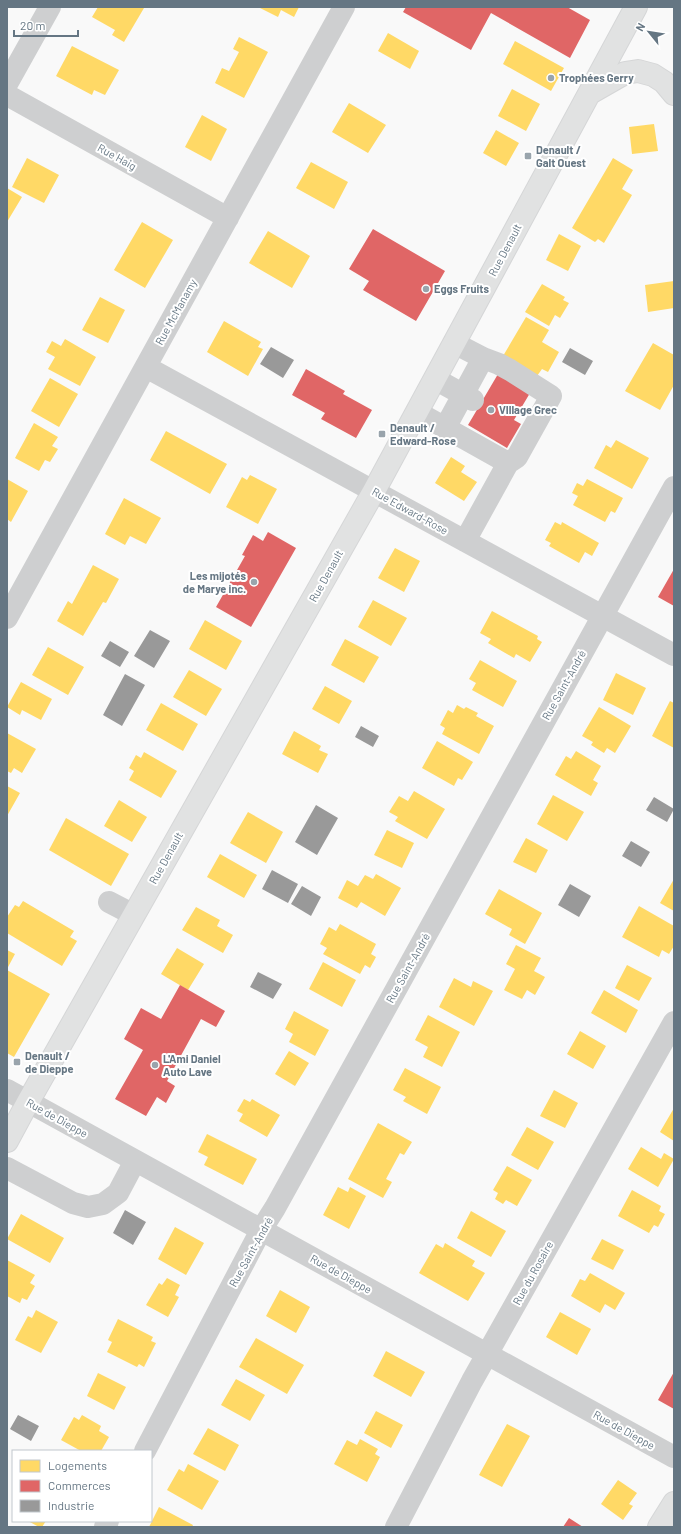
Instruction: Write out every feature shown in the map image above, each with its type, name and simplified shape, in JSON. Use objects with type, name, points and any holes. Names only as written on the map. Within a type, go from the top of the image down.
[{"type":"main road","name":"Rue Denault","points":[[7,1141],[374,491],[636,7]]},
{"type":"main road","points":[[590,93],[625,73],[638,71],[654,75],[664,82],[674,94]]},
{"type":"street","points":[[7,84],[50,7]]},
{"type":"street","name":"Rue McManamy","points":[[7,618],[344,7]]},
{"type":"street","name":"Rue Haig","points":[[7,95],[228,218]]},
{"type":"street","points":[[454,343],[510,370],[551,396],[518,457],[508,463],[465,541]]},
{"type":"street","points":[[445,428],[468,398],[483,358]]},
{"type":"street","name":"Rue Edward-Rose","points":[[146,367],[674,655]]},
{"type":"street","points":[[435,379],[468,398]]},
{"type":"street","points":[[417,412],[508,463]]},
{"type":"street","name":"Rue Saint-André","points":[[146,1450],[261,1230],[279,1201],[674,487]]},
{"type":"street","points":[[109,902],[134,915]]},
{"type":"street","name":"Rue du Rosaire","points":[[396,1527],[472,1381],[674,1022]]},
{"type":"street","name":"Rue de Dieppe","points":[[7,1090],[674,1457]]},
{"type":"street","points":[[7,1168],[73,1203],[88,1207],[103,1204],[118,1194],[136,1161]]},
{"type":"building: Logements","points":[[98,7],[144,8],[124,42],[112,35],[115,30],[92,17]]},
{"type":"building: Logements","points":[[258,7],[299,7],[294,17],[281,10],[278,17]]},
{"type":"building: Logements","points":[[388,33],[419,51],[410,69],[378,51]]},
{"type":"building: Logements","points":[[239,37],[268,52],[244,98],[215,83],[222,68],[229,71],[239,52],[233,49]]},
{"type":"building: Logements","points":[[515,41],[564,68],[551,91],[503,64]]},
{"type":"building: Logements","points":[[72,46],[119,70],[105,95],[94,90],[92,95],[56,76]]},
{"type":"building: Logements","points":[[512,89],[540,104],[526,131],[498,116]]},
{"type":"building: Logements","points":[[349,103],[386,125],[368,153],[332,132]]},
{"type":"building: Logements","points":[[202,115],[227,129],[211,161],[185,147]]},
{"type":"building: Logements","points":[[654,124],[658,151],[632,154],[629,127]]},
{"type":"building: Logements","points":[[496,130],[519,143],[506,166],[483,153]]},
{"type":"building: Logements","points":[[27,158],[59,175],[44,203],[12,187]]},
{"type":"building: Logements","points":[[613,158],[633,170],[622,189],[632,195],[604,243],[598,239],[595,242],[572,228]]},
{"type":"building: Logements","points":[[311,162],[348,182],[334,209],[296,188]]},
{"type":"building: Logements","points":[[7,188],[22,197],[7,222]]},
{"type":"building: Logements","points":[[142,222],[173,240],[145,288],[114,270]]},
{"type":"building: Logements","points":[[268,231],[310,256],[292,288],[249,263]]},
{"type":"building: Logements","points":[[559,234],[581,246],[568,271],[546,260]]},
{"type":"building: Logements","points":[[674,281],[674,308],[648,312],[645,285]]},
{"type":"building: Logements","points":[[542,284],[565,297],[563,300],[569,303],[560,318],[555,315],[549,326],[525,312]]},
{"type":"building: Logements","points":[[100,297],[125,310],[108,343],[82,330]]},
{"type":"building: Logements","points":[[526,317],[549,330],[542,342],[559,352],[548,372],[542,369],[537,376],[503,356]]},
{"type":"building: Logements","points":[[224,321],[261,342],[258,347],[263,349],[248,376],[207,352]]},
{"type":"building: Logements","points":[[65,339],[96,357],[80,386],[48,369],[55,357],[46,352],[52,341],[61,346]]},
{"type":"building: Logements","points":[[653,343],[674,355],[674,385],[660,410],[625,391]]},
{"type":"building: Logements","points":[[50,378],[78,394],[59,427],[31,411]]},
{"type":"building: Logements","points":[[34,423],[58,437],[52,446],[58,449],[50,462],[45,460],[39,471],[15,458]]},
{"type":"building: Logements","points":[[166,431],[227,464],[210,494],[150,460]]},
{"type":"building: Logements","points":[[616,440],[649,458],[632,489],[594,468],[606,445],[611,448]]},
{"type":"building: Logements","points":[[451,457],[465,466],[461,472],[477,482],[464,501],[435,483]]},
{"type":"building: Logements","points":[[250,475],[277,489],[258,524],[226,507],[242,477],[247,480]]},
{"type":"building: Logements","points":[[7,479],[28,491],[11,522],[7,519]]},
{"type":"building: Logements","points":[[587,479],[623,498],[615,513],[611,511],[605,522],[573,505],[578,496],[572,493],[577,483],[583,486]]},
{"type":"building: Logements","points":[[124,498],[161,518],[146,544],[130,536],[125,545],[105,534]]},
{"type":"building: Logements","points":[[555,522],[561,525],[562,522],[599,543],[592,556],[585,552],[579,563],[549,546],[551,543],[545,540]]},
{"type":"building: Logements","points":[[395,548],[420,561],[404,592],[378,578]]},
{"type":"building: Logements","points":[[93,565],[119,579],[106,603],[103,602],[83,636],[57,621],[68,601],[72,604]]},
{"type":"building: Logements","points":[[373,600],[407,618],[391,646],[358,627]]},
{"type":"building: Logements","points":[[492,611],[538,636],[537,639],[542,642],[530,662],[516,654],[514,658],[488,643],[491,639],[480,633]]},
{"type":"building: Logements","points":[[205,620],[242,641],[226,670],[189,649]]},
{"type":"building: Logements","points":[[345,639],[379,657],[364,683],[331,665]]},
{"type":"building: Logements","points":[[48,647],[84,667],[68,695],[32,675]]},
{"type":"building: Logements","points":[[480,660],[517,681],[503,707],[472,690],[476,683],[469,679]]},
{"type":"building: Logements","points":[[189,670],[222,689],[206,716],[173,697]]},
{"type":"building: Logements","points":[[616,673],[646,688],[633,715],[603,700]]},
{"type":"building: Logements","points":[[21,682],[52,699],[41,720],[22,710],[20,715],[7,707]]},
{"type":"building: Logements","points":[[325,686],[352,701],[339,724],[312,709]]},
{"type":"building: Logements","points":[[670,701],[674,703],[674,748],[652,736]]},
{"type":"building: Logements","points":[[161,703],[198,724],[183,751],[146,730]]},
{"type":"building: Logements","points":[[457,705],[464,709],[466,707],[478,713],[476,716],[494,726],[479,754],[442,734],[445,728],[440,725],[448,710],[453,713]]},
{"type":"building: Logements","points":[[599,707],[631,726],[615,753],[607,748],[604,753],[591,745],[593,742],[582,736]]},
{"type":"building: Logements","points":[[294,731],[321,746],[319,750],[328,754],[318,773],[282,754]]},
{"type":"building: Logements","points":[[7,733],[36,749],[22,773],[14,768],[11,773],[7,771]]},
{"type":"building: Logements","points":[[437,741],[473,762],[462,780],[458,778],[454,786],[422,768]]},
{"type":"building: Logements","points":[[576,751],[601,766],[593,780],[598,783],[591,796],[555,775],[566,756],[571,759]]},
{"type":"building: Logements","points":[[144,752],[177,771],[161,798],[129,780],[134,771],[129,768],[136,755],[141,758]]},
{"type":"building: Logements","points":[[7,786],[20,793],[7,816]]},
{"type":"building: Logements","points":[[414,791],[445,809],[427,839],[395,821],[398,817],[389,812],[399,796],[408,801]]},
{"type":"building: Logements","points":[[553,795],[584,812],[567,841],[537,824]]},
{"type":"building: Logements","points":[[119,800],[147,817],[132,842],[104,826]]},
{"type":"building: Logements","points":[[248,812],[283,832],[266,863],[230,843]]},
{"type":"building: Logements","points":[[66,818],[129,854],[111,886],[49,850]]},
{"type":"building: Logements","points":[[387,830],[414,843],[402,868],[374,855]]},
{"type":"building: Logements","points":[[526,838],[548,850],[536,873],[513,862]]},
{"type":"building: Logements","points":[[220,854],[257,875],[244,898],[207,877]]},
{"type":"building: Logements","points":[[376,874],[401,888],[385,916],[361,902],[357,908],[338,898],[347,880],[358,886],[365,875],[373,879]]},
{"type":"building: Logements","points":[[674,879],[674,911],[660,903]]},
{"type":"building: Logements","points":[[499,889],[542,913],[525,944],[509,935],[512,929],[485,914]]},
{"type":"building: Logements","points":[[23,901],[74,931],[70,937],[77,941],[62,966],[7,933],[7,917],[15,905],[19,907]]},
{"type":"building: Logements","points":[[639,906],[674,926],[674,946],[669,954],[662,950],[659,957],[622,937]]},
{"type":"building: Logements","points":[[196,907],[220,920],[217,926],[233,935],[223,953],[182,930]]},
{"type":"building: Logements","points":[[340,924],[376,944],[371,954],[376,957],[370,968],[365,965],[360,974],[323,954],[327,948],[320,944],[329,927],[336,931]]},
{"type":"building: Logements","points":[[516,945],[541,958],[534,971],[545,977],[535,995],[527,990],[522,999],[504,990],[515,969],[506,964]]},
{"type":"building: Logements","points":[[177,948],[204,964],[188,990],[161,974]]},
{"type":"building: Logements","points":[[7,950],[15,954],[7,969]]},
{"type":"building: Logements","points":[[323,962],[356,980],[342,1007],[309,989]]},
{"type":"building: Logements","points":[[627,965],[652,978],[639,1001],[615,988]]},
{"type":"building: Logements","points":[[7,970],[50,994],[14,1057],[7,1053]]},
{"type":"building: Logements","points":[[454,978],[471,987],[473,981],[493,991],[474,1026],[439,1007]]},
{"type":"building: Logements","points":[[604,990],[638,1010],[626,1033],[591,1013]]},
{"type":"building: Logements","points":[[294,1011],[329,1030],[315,1056],[289,1042],[293,1034],[285,1029]]},
{"type":"building: Logements","points":[[428,1015],[460,1032],[442,1067],[423,1057],[428,1047],[415,1040]]},
{"type":"building: Logements","points":[[580,1031],[606,1046],[593,1069],[567,1054]]},
{"type":"building: Logements","points":[[289,1051],[309,1063],[295,1086],[275,1074]]},
{"type":"building: Logements","points":[[405,1068],[441,1087],[427,1114],[403,1101],[406,1097],[393,1090]]},
{"type":"building: Logements","points":[[554,1090],[578,1103],[565,1128],[540,1116]]},
{"type":"building: Logements","points":[[244,1099],[250,1102],[252,1099],[280,1115],[267,1137],[239,1121],[243,1114],[237,1111]]},
{"type":"building: Logements","points":[[674,1108],[674,1141],[660,1132]]},
{"type":"building: Logements","points":[[378,1123],[412,1142],[404,1155],[400,1153],[386,1179],[392,1182],[383,1198],[348,1179]]},
{"type":"building: Logements","points":[[527,1127],[554,1142],[538,1170],[511,1155]]},
{"type":"building: Logements","points":[[207,1134],[257,1159],[243,1185],[204,1165],[208,1157],[198,1152]]},
{"type":"building: Logements","points":[[641,1147],[661,1159],[664,1153],[674,1159],[658,1187],[628,1169]]},
{"type":"building: Logements","points":[[507,1166],[532,1180],[517,1206],[506,1200],[503,1204],[495,1199],[498,1193],[493,1190]]},
{"type":"building: Logements","points":[[338,1187],[348,1192],[350,1187],[366,1196],[349,1229],[323,1215]]},
{"type":"building: Logements","points":[[632,1190],[661,1206],[659,1211],[665,1214],[658,1227],[654,1225],[649,1233],[618,1216]]},
{"type":"building: Logements","points":[[471,1211],[506,1231],[491,1257],[457,1238]]},
{"type":"building: Logements","points":[[21,1214],[64,1238],[50,1263],[7,1239]]},
{"type":"building: Logements","points":[[175,1227],[204,1243],[186,1275],[158,1259]]},
{"type":"building: Logements","points":[[602,1239],[624,1250],[613,1270],[591,1259]]},
{"type":"building: Logements","points":[[445,1243],[475,1261],[472,1266],[485,1273],[468,1301],[419,1273],[436,1244],[443,1248]]},
{"type":"building: Logements","points":[[7,1260],[35,1275],[30,1283],[35,1286],[27,1300],[22,1298],[20,1303],[7,1296]]},
{"type":"building: Logements","points":[[590,1273],[625,1293],[615,1310],[605,1304],[600,1313],[571,1296],[580,1279],[585,1281]]},
{"type":"building: Logements","points":[[167,1278],[180,1285],[175,1295],[179,1297],[168,1317],[146,1305],[159,1283],[162,1285]]},
{"type":"building: Logements","points":[[280,1290],[310,1307],[296,1333],[266,1316]]},
{"type":"building: Logements","points":[[36,1310],[58,1322],[41,1353],[15,1340],[28,1316],[32,1318]]},
{"type":"building: Logements","points":[[560,1312],[591,1329],[577,1355],[546,1337]]},
{"type":"building: Logements","points":[[118,1319],[153,1337],[151,1341],[156,1343],[144,1367],[139,1364],[137,1367],[107,1352],[112,1342],[108,1340]]},
{"type":"building: Logements","points":[[256,1338],[304,1365],[287,1394],[239,1367]]},
{"type":"building: Logements","points":[[386,1351],[425,1372],[411,1397],[373,1376]]},
{"type":"building: Logements","points":[[98,1373],[126,1387],[114,1410],[87,1396]]},
{"type":"building: Logements","points":[[236,1379],[265,1395],[250,1421],[221,1405]]},
{"type":"building: Logements","points":[[376,1411],[403,1425],[391,1448],[364,1433]]},
{"type":"building: Logements","points":[[82,1415],[101,1426],[99,1431],[109,1437],[102,1450],[79,1450],[61,1440],[74,1417],[79,1420]]},
{"type":"building: Logements","points":[[507,1424],[530,1436],[502,1487],[479,1475]]},
{"type":"building: Logements","points":[[208,1428],[239,1445],[225,1471],[193,1454]]},
{"type":"building: Logements","points":[[360,1439],[378,1449],[375,1454],[380,1457],[367,1482],[334,1464],[347,1440],[357,1445]]},
{"type":"building: Logements","points":[[188,1464],[219,1481],[202,1510],[167,1490],[179,1469],[184,1472]]},
{"type":"building: Logements","points":[[618,1480],[637,1493],[629,1504],[633,1506],[623,1520],[601,1504]]},
{"type":"building: Logements","points":[[159,1507],[193,1525],[192,1527],[149,1527]]},
{"type":"building: Logements","points":[[30,1522],[45,1522],[42,1527]]},
{"type":"building: Commerces","points":[[406,7],[567,7],[590,20],[570,58],[491,13],[471,50],[403,12]]},
{"type":"building: Commerces","points":[[373,229],[445,271],[416,321],[363,290],[369,281],[349,269]]},
{"type":"building: Commerces","points":[[306,369],[345,391],[343,394],[372,410],[356,438],[321,419],[325,413],[292,395]]},
{"type":"building: Commerces","points":[[498,374],[530,393],[514,420],[521,424],[507,448],[468,425]]},
{"type":"building: Commerces","name":"Les mijotés de Marye inc.","points":[[268,532],[296,548],[251,627],[216,607],[245,556],[242,555],[253,535],[263,541]]},
{"type":"building: Commerces","points":[[674,569],[674,606],[658,597]]},
{"type":"building: Commerces","name":"L'Ami Daniel Auto Lave","points":[[180,985],[225,1011],[216,1027],[201,1019],[167,1081],[175,1086],[166,1103],[157,1097],[146,1116],[115,1099],[143,1050],[124,1039],[141,1008],[161,1019]]},
{"type":"building: Commerces","points":[[674,1372],[674,1409],[658,1400]]},
{"type":"building: Commerces","points":[[569,1518],[583,1527],[563,1527]]},
{"type":"building: Industrie","points":[[271,347],[294,360],[283,378],[260,364]]},
{"type":"building: Industrie","points":[[570,348],[593,361],[585,375],[562,362]]},
{"type":"building: Industrie","points":[[150,630],[170,641],[154,668],[134,656]]},
{"type":"building: Industrie","points":[[110,641],[129,652],[120,667],[101,656]]},
{"type":"building: Industrie","points":[[125,674],[145,685],[122,726],[103,715]]},
{"type":"building: Industrie","points":[[361,726],[379,736],[373,747],[355,737]]},
{"type":"building: Industrie","points":[[654,797],[674,809],[667,822],[646,810]]},
{"type":"building: Industrie","points":[[316,805],[338,818],[317,855],[295,842]]},
{"type":"building: Industrie","points":[[631,841],[650,852],[641,867],[622,856]]},
{"type":"building: Industrie","points":[[272,870],[298,884],[288,903],[262,889]]},
{"type":"building: Industrie","points":[[570,884],[591,896],[579,917],[558,905]]},
{"type":"building: Industrie","points":[[302,886],[321,897],[311,916],[291,904]]},
{"type":"building: Industrie","points":[[258,972],[282,984],[273,999],[250,987]]},
{"type":"building: Industrie","points":[[125,1210],[146,1222],[133,1245],[113,1233]]},
{"type":"building: Industrie","points":[[18,1415],[39,1426],[31,1441],[10,1429]]},
{"type":"place","name":"Trophées Gerry","points":[[551,78]]},
{"type":"place","name":"Denault / Galt Ouest","points":[[528,156]]},
{"type":"place","name":"Eggs Fruits","points":[[426,289]]},
{"type":"place","name":"VIllage Grec","points":[[491,410]]},
{"type":"place","name":"Denault / Edward-Rose","points":[[382,434]]},
{"type":"place","name":"Les mijotés de Marye inc.","points":[[254,582]]},
{"type":"place","name":"Denault / de Dieppe","points":[[17,1062]]},
{"type":"place","name":"L'Ami Daniel Auto Lave","points":[[155,1065]]}]
